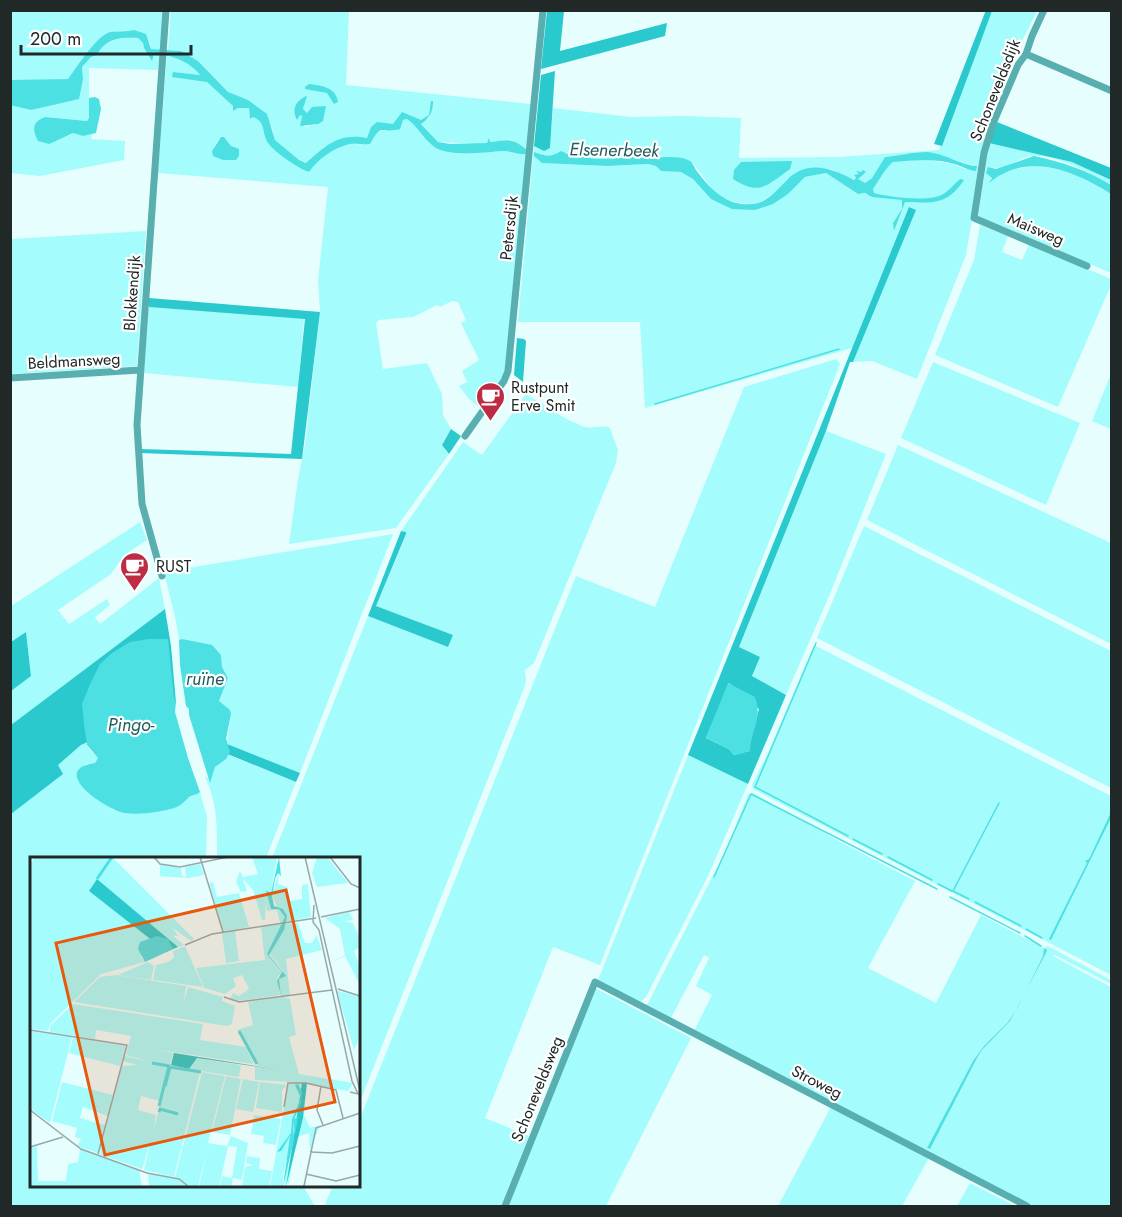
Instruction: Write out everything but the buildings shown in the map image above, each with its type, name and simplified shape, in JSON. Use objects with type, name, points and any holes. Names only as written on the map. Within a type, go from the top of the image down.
[{"type":"street","name":"Blokkendijk","points":[[162,576],[141,499],[137,425],[166,10]]},
{"type":"street","name":"Petersdijk","points":[[465,436],[504,381],[508,371],[543,10]]},
{"type":"street","name":"Schoneveldsdijk","points":[[974,218],[984,153],[992,126],[1044,10]]},
{"type":"street","points":[[1026,54],[1112,91]]},
{"type":"street","name":"Maisweg","points":[[974,218],[1087,266]]},
{"type":"street","name":"Beldmansweg","points":[[10,378],[140,370]]},
{"type":"street","name":"Schoneveldsweg","points":[[505,1206],[595,982]]},
{"type":"street","name":"Stroweg","points":[[595,982],[1028,1206]]},
{"type":"shaded area","points":[[986,10],[992,11],[942,146],[934,144]]},
{"type":"shaded area","points":[[10,11],[163,11],[160,50],[151,49],[150,42],[134,30],[110,32],[93,45],[68,79],[11,81]]},
{"type":"shaded area","points":[[171,11],[349,11],[346,85],[531,104],[527,150],[511,139],[479,144],[438,142],[421,123],[429,118],[430,101],[429,115],[421,121],[409,115],[393,124],[371,127],[367,139],[331,143],[307,163],[299,160],[275,140],[272,127],[244,100],[228,92],[198,61],[181,51],[168,50]],"holes":[[[306,96],[303,109],[307,113],[326,106],[318,124],[305,127],[300,114]]]},
{"type":"shaded area","points":[[547,11],[564,11],[560,51],[667,23],[665,36],[541,69]]},
{"type":"shaded area","points":[[992,11],[1037,11],[1013,59],[989,124],[983,128],[981,134],[985,142],[966,255],[917,379],[872,361],[853,362],[916,210],[910,207],[852,348],[645,408],[640,322],[518,322],[534,146],[539,149],[550,148],[553,108],[631,117],[741,118],[739,158],[839,157],[939,150]],"holes":[[[927,152],[976,166],[965,169],[939,161],[893,162],[873,189],[874,193],[926,199],[941,195],[960,179],[959,187],[940,200],[904,202],[902,207],[902,200],[858,194],[826,173],[805,177],[788,194],[755,210],[711,199],[693,179],[681,172],[661,171],[656,166],[648,164],[607,166],[542,163],[535,156],[545,157],[567,153],[574,157],[585,158],[621,158],[642,155],[646,158],[681,158],[693,163],[715,193],[728,200],[753,204],[777,192],[787,179],[831,169],[854,180],[856,178],[854,176],[860,174],[858,181],[865,183],[872,178],[885,157]],[[901,211],[894,229],[893,223]]]},
{"type":"shaded area","points":[[127,38],[138,38],[148,54],[152,56],[160,54],[158,70],[89,68],[89,119],[87,121],[45,117],[69,136],[73,133],[83,136],[92,134],[91,139],[125,141],[124,160],[40,176],[11,173],[10,105],[31,110],[83,79],[82,67],[106,44]]},
{"type":"shaded area","points":[[167,54],[191,66],[200,75],[173,72],[207,82],[233,106],[249,108],[250,119],[257,118],[264,124],[266,139],[272,147],[309,172],[317,162],[333,150],[345,145],[361,145],[369,142],[377,132],[395,131],[403,120],[407,119],[429,143],[439,150],[457,153],[503,151],[527,154],[505,370],[502,379],[482,409],[469,399],[459,386],[467,382],[462,371],[479,360],[461,323],[466,320],[458,302],[452,301],[440,307],[437,305],[413,317],[379,320],[376,323],[383,369],[427,363],[442,394],[443,415],[451,429],[443,442],[449,454],[396,528],[289,544],[305,445],[320,312],[318,281],[328,187],[158,173]],"holes":[[[224,137],[231,146],[223,160],[212,151],[218,140]]]},
{"type":"shaded area","points":[[555,71],[550,148],[544,151],[534,146],[541,75]]},
{"type":"shaded area","points":[[997,122],[1111,168],[1111,180],[1072,162],[989,143]]},
{"type":"shaded area","points":[[989,143],[1072,162],[1111,180],[1111,185],[1073,166],[1042,156],[1027,157],[1005,166],[988,167],[992,176],[990,181],[1006,173],[1037,166],[1067,172],[1111,194],[1111,273],[978,216]]},
{"type":"shaded area","points":[[909,207],[916,210],[853,362],[850,362],[826,431],[739,647],[760,657],[752,676],[786,695],[748,784],[688,755]],"holes":[[[729,683],[759,709],[750,739],[749,751],[734,755],[729,749],[706,738]]]},
{"type":"shaded area","points":[[980,225],[1008,236],[1002,252],[1022,260],[1029,244],[1111,279],[1111,285],[1058,407],[935,355],[974,260]]},
{"type":"shaded area","points":[[146,231],[137,366],[11,374],[11,239]]},
{"type":"shaded area","points":[[149,298],[320,312],[302,459],[140,453],[140,449],[291,454],[305,319],[149,307]]},
{"type":"shaded area","points":[[149,307],[304,318],[298,387],[144,373]]},
{"type":"shaded area","points":[[517,338],[526,341],[523,382],[514,375]]},
{"type":"shaded area","points":[[836,359],[840,364],[600,965],[553,947],[485,1118],[529,1136],[501,1206],[327,1206],[325,1204],[333,1187],[360,1187],[360,1118],[576,576],[655,607],[744,387]]},
{"type":"shaded area","points":[[933,362],[1080,423],[1046,505],[901,438]]},
{"type":"shaded area","points":[[1111,374],[1111,429],[1092,421]]},
{"type":"shaded area","points":[[526,394],[582,426],[610,428],[618,450],[616,463],[534,663],[525,670],[524,688],[360,1101],[360,857],[272,857],[368,616],[448,647],[453,635],[376,606],[406,535],[406,532],[401,531],[463,442],[482,455]]},
{"type":"shaded area","points":[[451,429],[461,436],[449,454],[442,445]]},
{"type":"shaded area","points":[[826,431],[886,454],[830,594],[786,695],[752,676],[760,657],[739,647]]},
{"type":"shaded area","points":[[898,445],[1111,543],[1111,644],[867,520]]},
{"type":"shaded area","points":[[140,522],[147,540],[124,555],[111,574],[58,610],[69,624],[107,599],[110,605],[95,617],[100,624],[159,578],[165,609],[11,725],[11,691],[31,675],[26,632],[11,642],[11,606]]},
{"type":"shaded area","points":[[864,526],[1111,651],[1111,788],[817,638]]},
{"type":"shaded area","points":[[401,531],[406,534],[376,606],[453,635],[448,647],[368,616]]},
{"type":"shaded area","points":[[393,534],[300,773],[227,744],[231,714],[219,702],[228,678],[222,667],[221,655],[183,639],[179,640],[164,572]]},
{"type":"shaded area","points":[[165,609],[176,703],[81,745],[58,765],[63,774],[11,814],[11,725]]},
{"type":"shaded area","points":[[26,632],[31,676],[11,691],[11,642]]},
{"type":"shaded area","points":[[814,645],[1111,796],[1111,812],[1089,859],[1086,860],[1087,863],[1051,940],[1111,818],[1111,975],[753,789],[752,785]]},
{"type":"shaded area","points":[[225,733],[227,744],[300,773],[296,782],[220,751]]},
{"type":"shaded area","points":[[86,743],[98,758],[95,763],[86,764],[77,780],[113,810],[145,812],[168,810],[200,792],[207,817],[206,857],[30,857],[30,1187],[304,1187],[315,1206],[11,1206],[11,814],[62,774],[58,765]]},
{"type":"shaded area","points":[[228,755],[296,782],[266,857],[217,857],[215,807],[205,777],[211,779],[215,767]]},
{"type":"shaded area","points":[[688,755],[748,784],[708,876],[646,997],[639,1003],[598,980]]},
{"type":"shaded area","points":[[753,793],[915,881],[868,968],[936,1003],[981,915],[1044,948],[1048,946],[1111,980],[1111,984],[1053,956],[1111,987],[1111,1206],[1032,1206],[694,1031],[712,995],[696,986],[709,958],[704,955],[671,1018],[647,1005],[728,846],[748,794]],"holes":[[[1044,949],[1045,955],[1025,993],[1043,956]],[[1015,1011],[1010,1021],[982,1050],[929,1149],[927,1148],[973,1061],[984,1046],[1008,1022]]]},
{"type":"shaded area","points":[[595,988],[691,1038],[606,1206],[507,1206]]},
{"type":"shaded area","points":[[831,1107],[929,1158],[902,1206],[778,1206]]},
{"type":"shaded area","points":[[970,1183],[1015,1206],[957,1206]]},
{"type":"water","points":[[134,30],[146,34],[151,49],[181,51],[198,61],[228,92],[248,100],[267,114],[275,140],[306,163],[340,139],[367,138],[371,127],[377,122],[393,124],[402,112],[421,120],[429,115],[431,101],[433,105],[430,114],[421,124],[438,142],[487,143],[489,138],[490,142],[514,141],[528,151],[524,154],[503,151],[457,153],[439,150],[407,119],[403,120],[400,129],[380,131],[370,144],[350,144],[332,151],[321,158],[309,172],[305,171],[272,147],[260,122],[253,117],[250,119],[249,108],[238,108],[233,111],[233,106],[207,82],[172,77],[173,72],[200,75],[186,63],[173,57],[154,54],[152,61],[138,38],[109,42],[97,55],[91,57],[82,67],[83,79],[79,99],[31,110],[10,105],[10,80],[68,79],[99,39],[110,32]]},
{"type":"water","points":[[309,84],[331,90],[338,102],[334,104],[327,93],[305,89]]},
{"type":"water","points":[[306,96],[303,109],[307,113],[312,107],[326,106],[323,121],[318,124],[300,126],[302,116],[300,115],[297,120],[295,109],[297,103]]},
{"type":"water","points":[[89,98],[99,99],[101,109],[96,133],[83,136],[73,133],[49,144],[38,141],[34,127],[38,121],[45,117],[87,121]]},
{"type":"water","points":[[221,137],[224,137],[231,146],[239,149],[239,156],[236,160],[223,160],[213,156],[212,151]]},
{"type":"water","points":[[561,151],[574,157],[585,158],[621,158],[642,155],[646,158],[684,158],[691,162],[713,190],[727,200],[744,204],[763,201],[794,174],[811,168],[828,169],[854,180],[856,178],[854,175],[859,174],[856,171],[863,170],[866,172],[858,179],[865,183],[872,178],[885,157],[927,152],[977,166],[976,171],[940,161],[893,162],[873,189],[874,193],[908,198],[935,197],[946,192],[960,179],[964,180],[945,199],[931,202],[905,202],[894,231],[893,223],[902,209],[902,200],[872,197],[865,193],[858,194],[826,173],[805,177],[788,194],[773,204],[755,210],[732,209],[711,199],[693,179],[681,172],[661,171],[656,166],[648,164],[607,166],[542,163],[534,156],[534,152],[548,156]]},
{"type":"water","points":[[1034,156],[1093,175],[1111,185],[1111,194],[1066,172],[1035,166],[1004,173],[989,183],[992,178],[986,173],[988,167],[996,169]]},
{"type":"water","points":[[792,161],[790,169],[763,187],[750,187],[733,179],[734,170],[741,162]]},
{"type":"water","name":"Pingo-","points":[[168,639],[176,702],[175,712],[200,792],[171,809],[158,812],[125,813],[95,798],[78,781],[77,773],[82,767],[95,763],[98,758],[87,745],[82,704],[100,664],[130,642]]},
{"type":"water","name":"ruïne","points":[[179,640],[212,645],[221,655],[222,667],[228,678],[219,701],[230,710],[231,714],[226,739],[230,752],[226,759],[215,767],[210,783],[189,709],[186,706],[180,665]]},
{"type":"water","points":[[728,683],[755,697],[758,712],[750,751],[734,755],[729,749],[706,738]]},
{"type":"water","points":[[1111,812],[1111,818],[1051,940],[1049,939],[1087,863],[1085,861],[1089,859]]},
{"type":"water","points":[[1044,948],[1047,950],[1045,955],[1025,993],[1043,956]]},
{"type":"water","points":[[1015,1011],[1010,1021],[982,1050],[930,1149],[927,1148],[973,1061],[984,1046],[1008,1022]]},
{"type":"waterway","points":[[655,404],[839,349]]},
{"type":"waterway","points":[[816,643],[755,787],[848,836]]},
{"type":"waterway","points":[[714,877],[751,794],[937,889]]},
{"type":"waterway","points":[[969,899],[953,891],[999,803]]},
{"type":"waterway","points":[[853,839],[882,854]]},
{"type":"waterway","points":[[888,857],[932,880]]},
{"type":"waterway","points":[[938,884],[952,891]]},
{"type":"waterway","points":[[950,897],[1020,933]]},
{"type":"waterway","points":[[975,902],[1021,926]]},
{"type":"waterway","points":[[1026,929],[1042,938]]},
{"type":"waterway","points":[[1025,936],[1041,946]]},
{"type":"place","name":"Rustpunt Erve Smit","points":[[490,422]]},
{"type":"place","name":"RUST","points":[[135,592]]},
{"type":"water label","name":"Elsenerbeek","points":[[614,150]]}]
